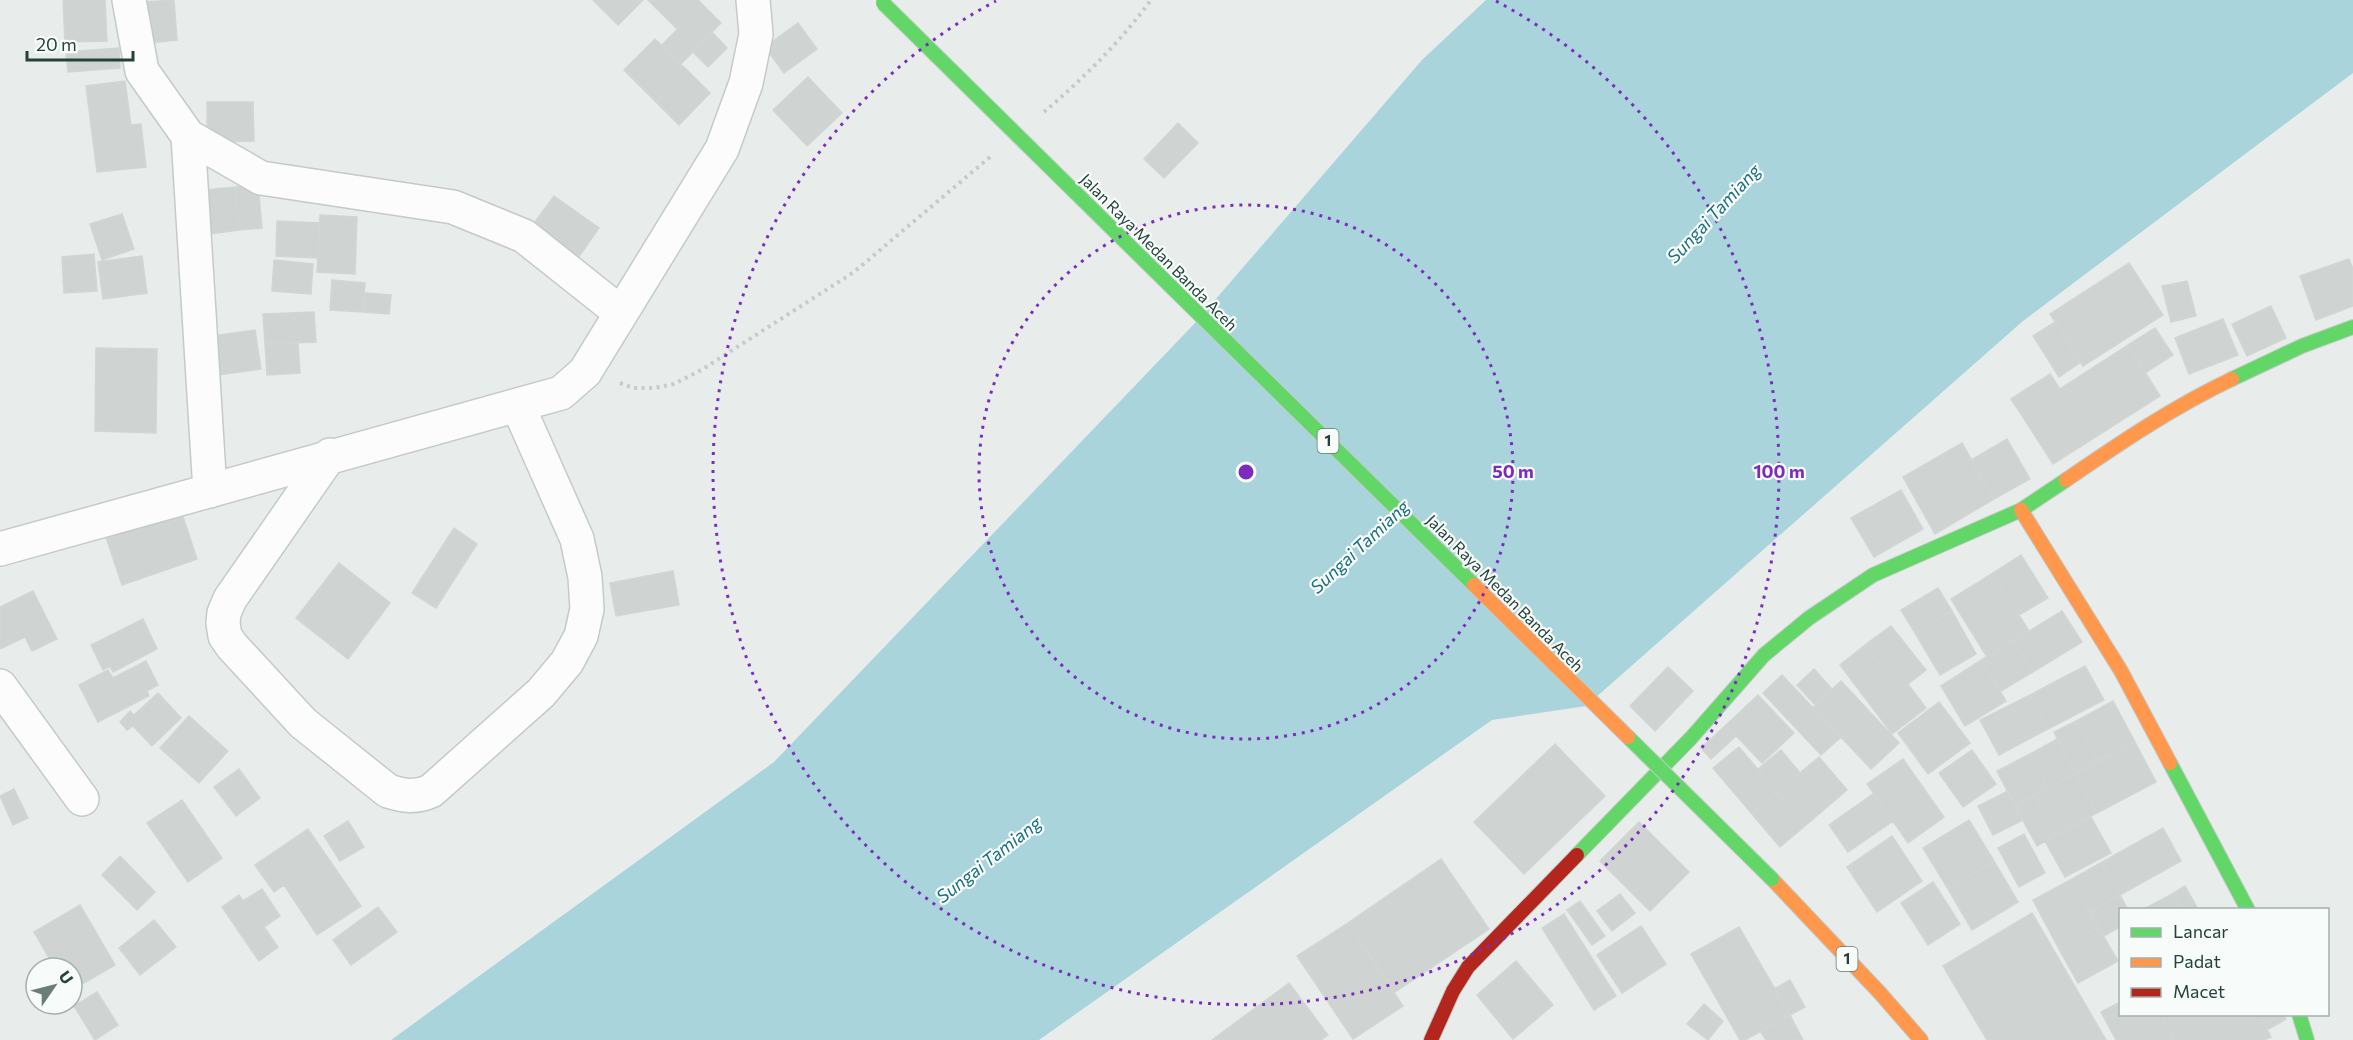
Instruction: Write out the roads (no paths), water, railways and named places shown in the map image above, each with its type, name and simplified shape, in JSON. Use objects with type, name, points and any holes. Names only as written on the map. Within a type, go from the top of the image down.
[{"type":"main road","name":"Jalan Raya Medan Banda Aceh","points":[[881,2],[1772,879],[1880,993],[1921,1040]]},
{"type":"main road","points":[[1431,1040],[1453,991],[1468,967],[1685,744],[1764,655],[1809,618],[1873,575],[1900,561],[2021,510],[2151,422],[2196,396],[2302,346],[2353,327]]},
{"type":"main road","points":[[2021,510],[2121,671],[2247,908]]},
{"type":"main road","points":[[2300,1016],[2307,1040]]},
{"type":"street","points":[[129,0],[142,71],[188,136],[261,177],[453,207],[524,236],[621,313]]},
{"type":"street","points":[[0,549],[330,455],[561,393],[585,372],[722,149],[746,83],[756,34],[753,0]]},
{"type":"street","points":[[188,136],[210,491]]},
{"type":"street","points":[[330,455],[230,599],[224,613],[225,636],[303,723],[388,790],[401,795],[420,796],[431,791],[541,693],[567,662],[581,636],[587,609],[585,577],[577,539],[518,406]]},
{"type":"street","points":[[0,686],[82,799]]},
{"type":"water","name":"Sungai Tamiang","points":[[1486,0],[2353,0],[2353,73],[2023,321],[1586,706],[1492,720],[1039,1040],[391,1040],[774,762],[1196,322],[1422,60]]}]
